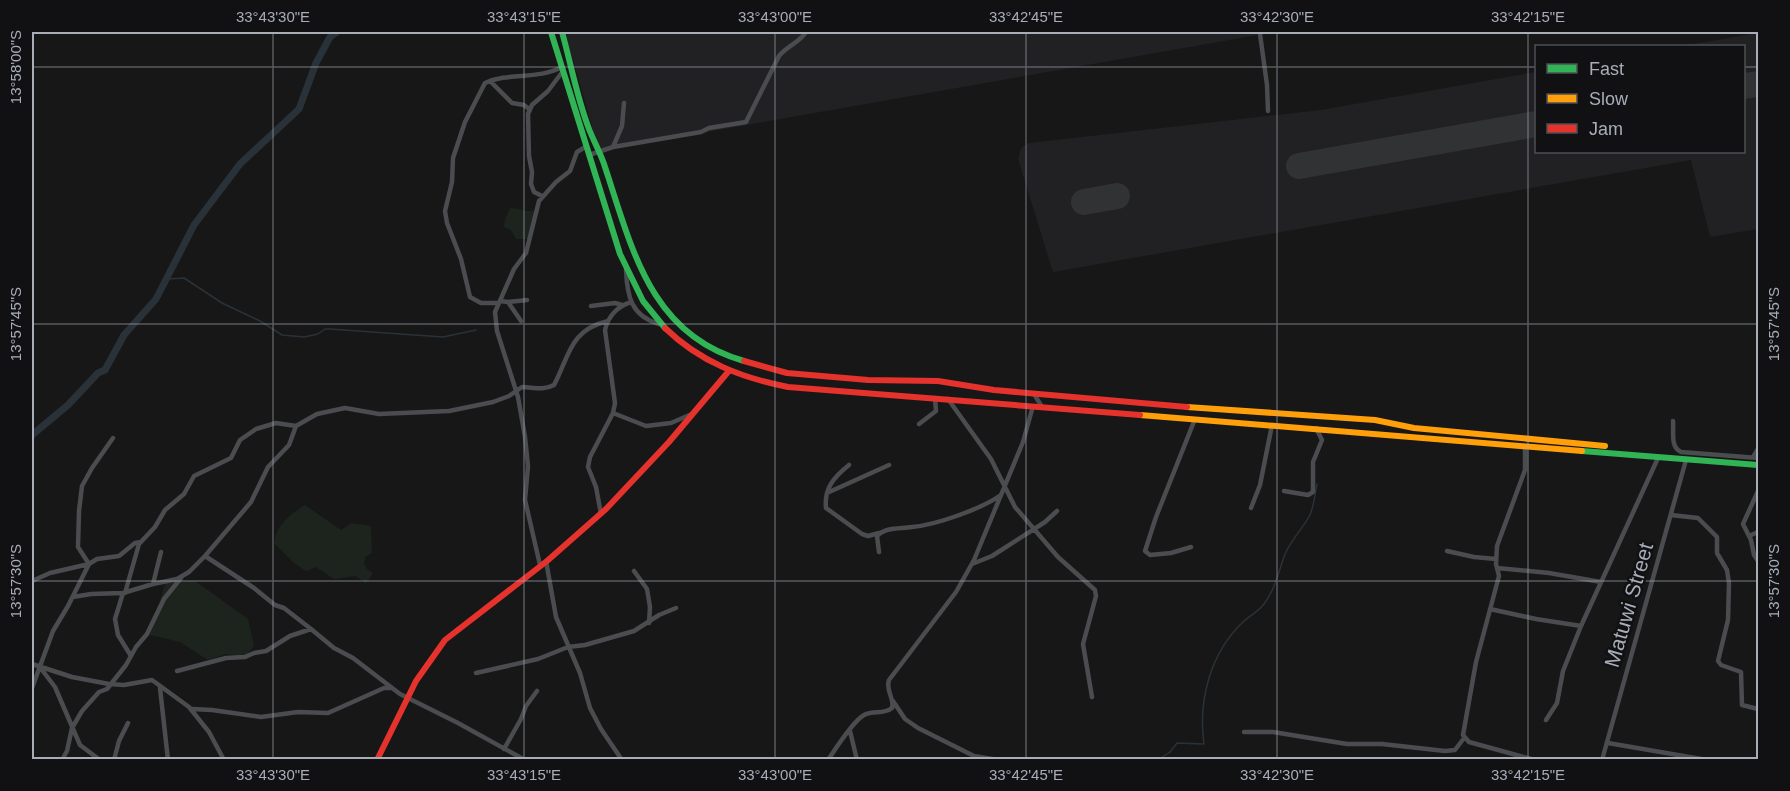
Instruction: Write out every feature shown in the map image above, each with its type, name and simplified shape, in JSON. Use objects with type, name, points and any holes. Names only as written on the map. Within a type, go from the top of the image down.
[{"type":"street","points":[[551,32],[626,268],[643,301],[662,324],[693,351],[728,372],[750,380],[779,386],[1758,465]]},
{"type":"street","points":[[562,32],[588,128],[600,151],[625,233],[648,285],[671,316],[694,337],[729,357],[787,373],[868,380],[938,381],[963,387],[1243,412],[1375,420],[1446,432],[1605,446]]},
{"type":"street","points":[[589,155],[613,147],[746,122],[779,56],[784,50],[798,42],[806,32]]},
{"type":"street","points":[[1262,32],[1260,34],[1268,85],[1268,111]]},
{"type":"street","points":[[527,300],[477,302],[470,297],[461,259],[445,214],[451,190],[452,165],[473,104],[483,85],[490,81],[546,74],[563,69]]},
{"type":"street","points":[[542,196],[534,192],[531,185],[527,119],[529,109],[548,91],[563,69]]},
{"type":"street","points":[[490,81],[512,102],[529,109]]},
{"type":"street","points":[[613,147],[622,126],[624,103]]},
{"type":"street","points":[[587,146],[577,152],[570,171],[542,196],[536,207],[526,253],[514,269],[495,309],[496,327],[516,390],[527,451],[525,500],[556,618],[580,673],[593,716],[622,759]]},
{"type":"street","points":[[626,268],[627,292],[631,303],[645,319],[662,324]]},
{"type":"street","points":[[508,302],[521,321]]},
{"type":"street","points":[[591,306],[631,303]]},
{"type":"street","points":[[601,514],[588,460],[614,413],[615,401],[605,338],[608,321],[622,305]]},
{"type":"street","points":[[62,759],[67,751],[72,728],[82,711],[99,692],[107,689],[147,634],[164,599],[183,576],[206,556],[251,502],[268,467],[289,445],[297,426],[317,414],[345,408],[379,414],[449,411],[493,402],[525,387],[546,388],[554,385],[570,350],[583,331],[589,326],[608,321]]},
{"type":"street","points":[[378,759],[408,698],[432,657],[446,640],[561,550],[601,514],[664,449],[728,372]]},
{"type":"street","points":[[1034,393],[1042,407]]},
{"type":"street","points":[[919,424],[936,411],[935,398]]},
{"type":"street","points":[[948,399],[992,459],[1015,507],[1058,557],[1096,592],[1083,644],[1092,698]]},
{"type":"street","points":[[998,759],[974,756],[905,719],[892,701],[888,691],[889,680],[956,592],[972,564],[1023,442],[1033,406]]},
{"type":"street","points":[[614,413],[645,426],[670,423],[697,412]]},
{"type":"street","points":[[1191,547],[1162,555],[1148,555],[1145,549],[1195,419]]},
{"type":"street","points":[[1673,422],[1673,445],[1681,452],[1756,458],[1758,449]]},
{"type":"street","points":[[131,656],[117,635],[115,619],[141,542],[155,527],[165,510],[184,494],[193,478],[231,458],[242,438],[256,429],[276,423],[297,426]]},
{"type":"street","points":[[1251,508],[1260,485],[1272,425]]},
{"type":"street","points":[[1284,491],[1308,495],[1313,492],[1313,462],[1322,440],[1316,428]]},
{"type":"street","points":[[89,564],[78,547],[82,486],[96,461],[113,438]]},
{"type":"street","points":[[1525,447],[1525,470],[1503,528],[1496,560],[1498,576],[1476,662],[1463,732],[1464,738],[1469,742],[1534,759]]},
{"type":"street","points":[[1546,720],[1557,703],[1563,671],[1581,626],[1658,458]]},
{"type":"street","name":"Matuwi Street","points":[[1602,759],[1686,460]]},
{"type":"street","points":[[849,465],[831,482],[827,493],[826,508],[868,536],[887,530],[935,523],[1001,495]]},
{"type":"street","points":[[827,493],[889,465]]},
{"type":"street","points":[[1758,491],[1743,524],[1758,561]]},
{"type":"street","points":[[972,564],[992,556],[1035,529],[1057,511]]},
{"type":"street","points":[[1671,515],[1698,518],[1717,537],[1717,553],[1727,570],[1729,591],[1728,620],[1718,661],[1720,665],[1741,672],[1742,705],[1758,709]]},
{"type":"street","points":[[1749,536],[1758,532]]},
{"type":"street","points":[[879,533],[877,536],[879,552]]},
{"type":"street","points":[[32,581],[50,573],[89,564],[97,559],[119,556],[135,543],[141,542]]},
{"type":"street","points":[[1447,551],[1496,560]]},
{"type":"street","points":[[153,584],[161,552]]},
{"type":"street","points":[[206,556],[275,605],[284,608],[334,648],[353,658],[393,689],[525,759]]},
{"type":"street","points":[[32,688],[56,623],[73,597],[89,564]]},
{"type":"street","points":[[1497,568],[1550,573],[1601,582]]},
{"type":"street","points":[[634,571],[647,589],[650,607],[649,623]]},
{"type":"street","points":[[73,597],[124,593],[183,576]]},
{"type":"street","points":[[476,673],[535,660],[568,647],[585,645],[628,633],[676,608]]},
{"type":"street","points":[[1490,609],[1581,626]]},
{"type":"street","points":[[177,671],[226,658],[245,657],[266,651],[290,636],[311,629]]},
{"type":"street","points":[[32,664],[72,677],[110,684],[124,685],[152,680],[192,710],[212,710],[261,717],[298,712],[328,712],[384,688],[404,691],[414,688]]},
{"type":"street","points":[[39,666],[55,687],[83,749],[100,759]]},
{"type":"street","points":[[160,687],[168,759]]},
{"type":"street","points":[[504,749],[522,719],[526,706],[537,691]]},
{"type":"street","points":[[828,759],[864,715],[888,711],[892,706],[892,701]]},
{"type":"street","points":[[189,707],[209,732],[224,759]]},
{"type":"street","points":[[114,759],[119,741],[128,723]]},
{"type":"street","points":[[850,731],[857,759]]},
{"type":"street","points":[[1244,732],[1273,732],[1342,744],[1382,744],[1445,751],[1455,750],[1464,738]]},
{"type":"street","points":[[1608,743],[1707,759]]},
{"type":"shaded area","points":[[565,32],[1275,32],[599,151]]},
{"type":"shaded area","points":[[1758,33],[1758,229],[1710,237],[1691,160],[1053,272],[1018,159],[1021,148],[1029,143],[1321,110],[1535,72],[1535,153],[1745,153],[1745,45],[1687,45]]},
{"type":"shaded area","points":[[510,208],[535,210],[528,239],[516,239],[511,230],[504,227]]},
{"type":"shaded area","points":[[305,505],[341,530],[351,523],[371,526],[372,553],[365,557],[364,564],[373,573],[366,584],[356,576],[334,579],[316,567],[306,571],[294,563],[274,543],[278,530],[285,521]]},
{"type":"shaded area","points":[[166,581],[195,581],[248,619],[254,646],[245,657],[226,654],[208,660],[180,642],[150,635]]},
{"type":"waterway","points":[[32,435],[68,405],[98,373],[105,370],[124,335],[156,299],[194,225],[240,164],[299,109],[316,63],[330,37],[337,32]]},
{"type":"waterway","points":[[167,279],[184,278],[222,303],[260,321],[282,335],[304,337],[330,329],[443,337],[476,330]]},
{"type":"waterway","points":[[1158,760],[1170,752],[1177,743],[1204,744],[1205,695],[1215,663],[1232,634],[1262,607],[1268,598],[1285,554],[1310,515],[1317,484]]},
{"type":"runway","points":[[1745,86],[1758,84]]},
{"type":"runway","points":[[1299,166],[1535,124]]},
{"type":"runway","points":[[1084,202],[1117,196]]},
{"type":"traffic: fast","points":[[551,32],[620,254],[643,301],[665,328]]},
{"type":"traffic: fast","points":[[562,32],[585,117],[636,257],[649,285],[666,310],[686,331],[712,349],[744,361]]},
{"type":"traffic: fast","points":[[1582,451],[1758,465]]},
{"type":"traffic: slow","points":[[1187,407],[1375,420],[1414,428],[1605,446]]},
{"type":"traffic: slow","points":[[1140,415],[1582,451]]},
{"type":"traffic: jam","points":[[665,328],[678,340],[722,367],[754,379],[788,387],[1140,415]]},
{"type":"traffic: jam","points":[[744,361],[787,373],[868,380],[938,381],[994,390],[1187,407]]},
{"type":"traffic: jam","points":[[377,760],[416,681],[445,640],[547,561],[606,509],[669,442],[728,372]]}]
